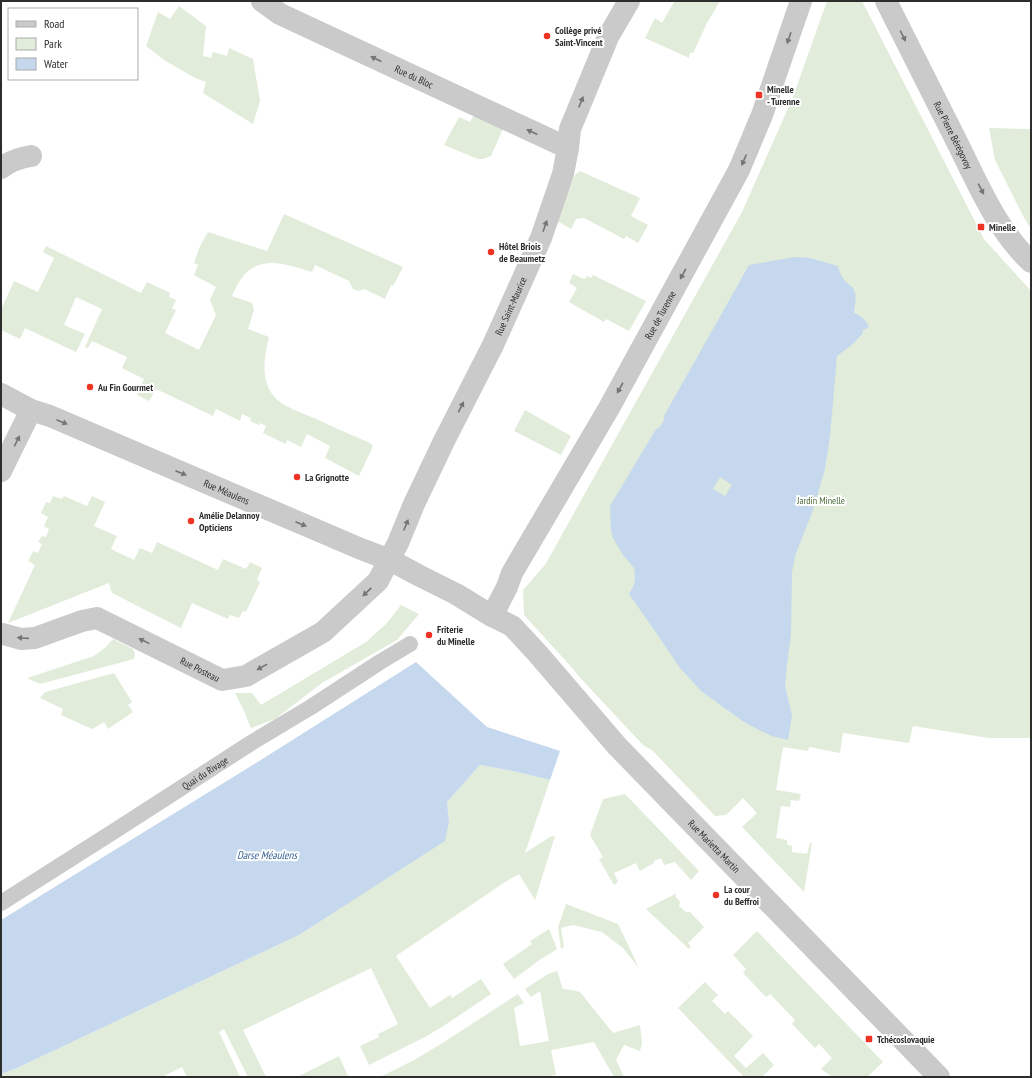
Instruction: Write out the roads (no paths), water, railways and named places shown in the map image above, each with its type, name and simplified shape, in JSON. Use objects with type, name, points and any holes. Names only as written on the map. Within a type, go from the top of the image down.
[{"type":"street","name":"Rue du Bloc","points":[[262,1],[280,14],[568,148]]},
{"type":"street","name":"Rue Saint-Maurice","points":[[390,560],[414,504],[493,345],[541,238],[563,174],[570,129],[608,37],[629,1]]},
{"type":"street","name":"Rue de Turenne","points":[[492,616],[507,587],[512,573],[609,408],[736,176],[762,115],[801,1]]},
{"type":"street","name":"Rue Pierre Bérégovoy","points":[[886,1],[970,170],[994,214],[1020,252],[1031,262]]},
{"type":"street","points":[[1,168],[19,158],[31,156]]},
{"type":"street","name":"Rue Méaulens","points":[[1,394],[31,410],[50,416],[390,560],[456,594],[492,616]]},
{"type":"street","points":[[1,471],[31,410]]},
{"type":"street","name":"Rue Posteau","points":[[3,634],[21,639],[35,638],[82,621],[97,618],[222,680],[246,676],[323,632],[378,582],[390,560]]},
{"type":"street","name":"Rue Marietta Martin","points":[[492,616],[512,626],[617,746],[938,1077]]},
{"type":"street","name":"Quai du Rivage","points":[[1,903],[251,743],[410,644]]},
{"type":"water","points":[[795,257],[810,258],[838,266],[840,274],[854,291],[856,298],[854,313],[863,318],[869,327],[863,330],[863,333],[854,343],[837,356],[830,436],[825,469],[813,510],[795,556],[792,572],[791,635],[785,686],[792,715],[788,740],[772,736],[744,722],[701,691],[680,668],[629,594],[634,585],[634,568],[623,555],[613,538],[611,530],[610,506],[656,429],[659,428],[664,420],[664,416],[749,265]],"holes":[[[720,477],[732,485],[725,496],[713,489]]]},
{"type":"water","name":"Darse Méaulens","points":[[416,662],[487,727],[560,751],[550,780],[480,765],[447,802],[449,822],[445,841],[299,935],[17,1068],[1,1074],[1,920],[256,763]]},
{"type":"place","name":"Collège privé Saint-Vincent","points":[[547,36]]},
{"type":"place","name":"Minelle - Turenne","points":[[759,95]]},
{"type":"place","name":"Minelle","points":[[981,227]]},
{"type":"place","name":"Hôtel Briois de Beaumetz","points":[[491,252]]},
{"type":"place","name":"Au Fin Gourmet","points":[[90,387]]},
{"type":"place","name":"La Grignotte","points":[[297,477]]},
{"type":"place","name":"Amélie Delannoy Opticiens","points":[[191,521]]},
{"type":"place","name":"Friterie du Minelle","points":[[429,635]]},
{"type":"place","name":"La cour du Beffroi","points":[[716,895]]},
{"type":"place","name":"Tchécoslovaquie","points":[[869,1039]]},
{"type":"park label","name":"Jardin Minelle","points":[[821,500]]}]
